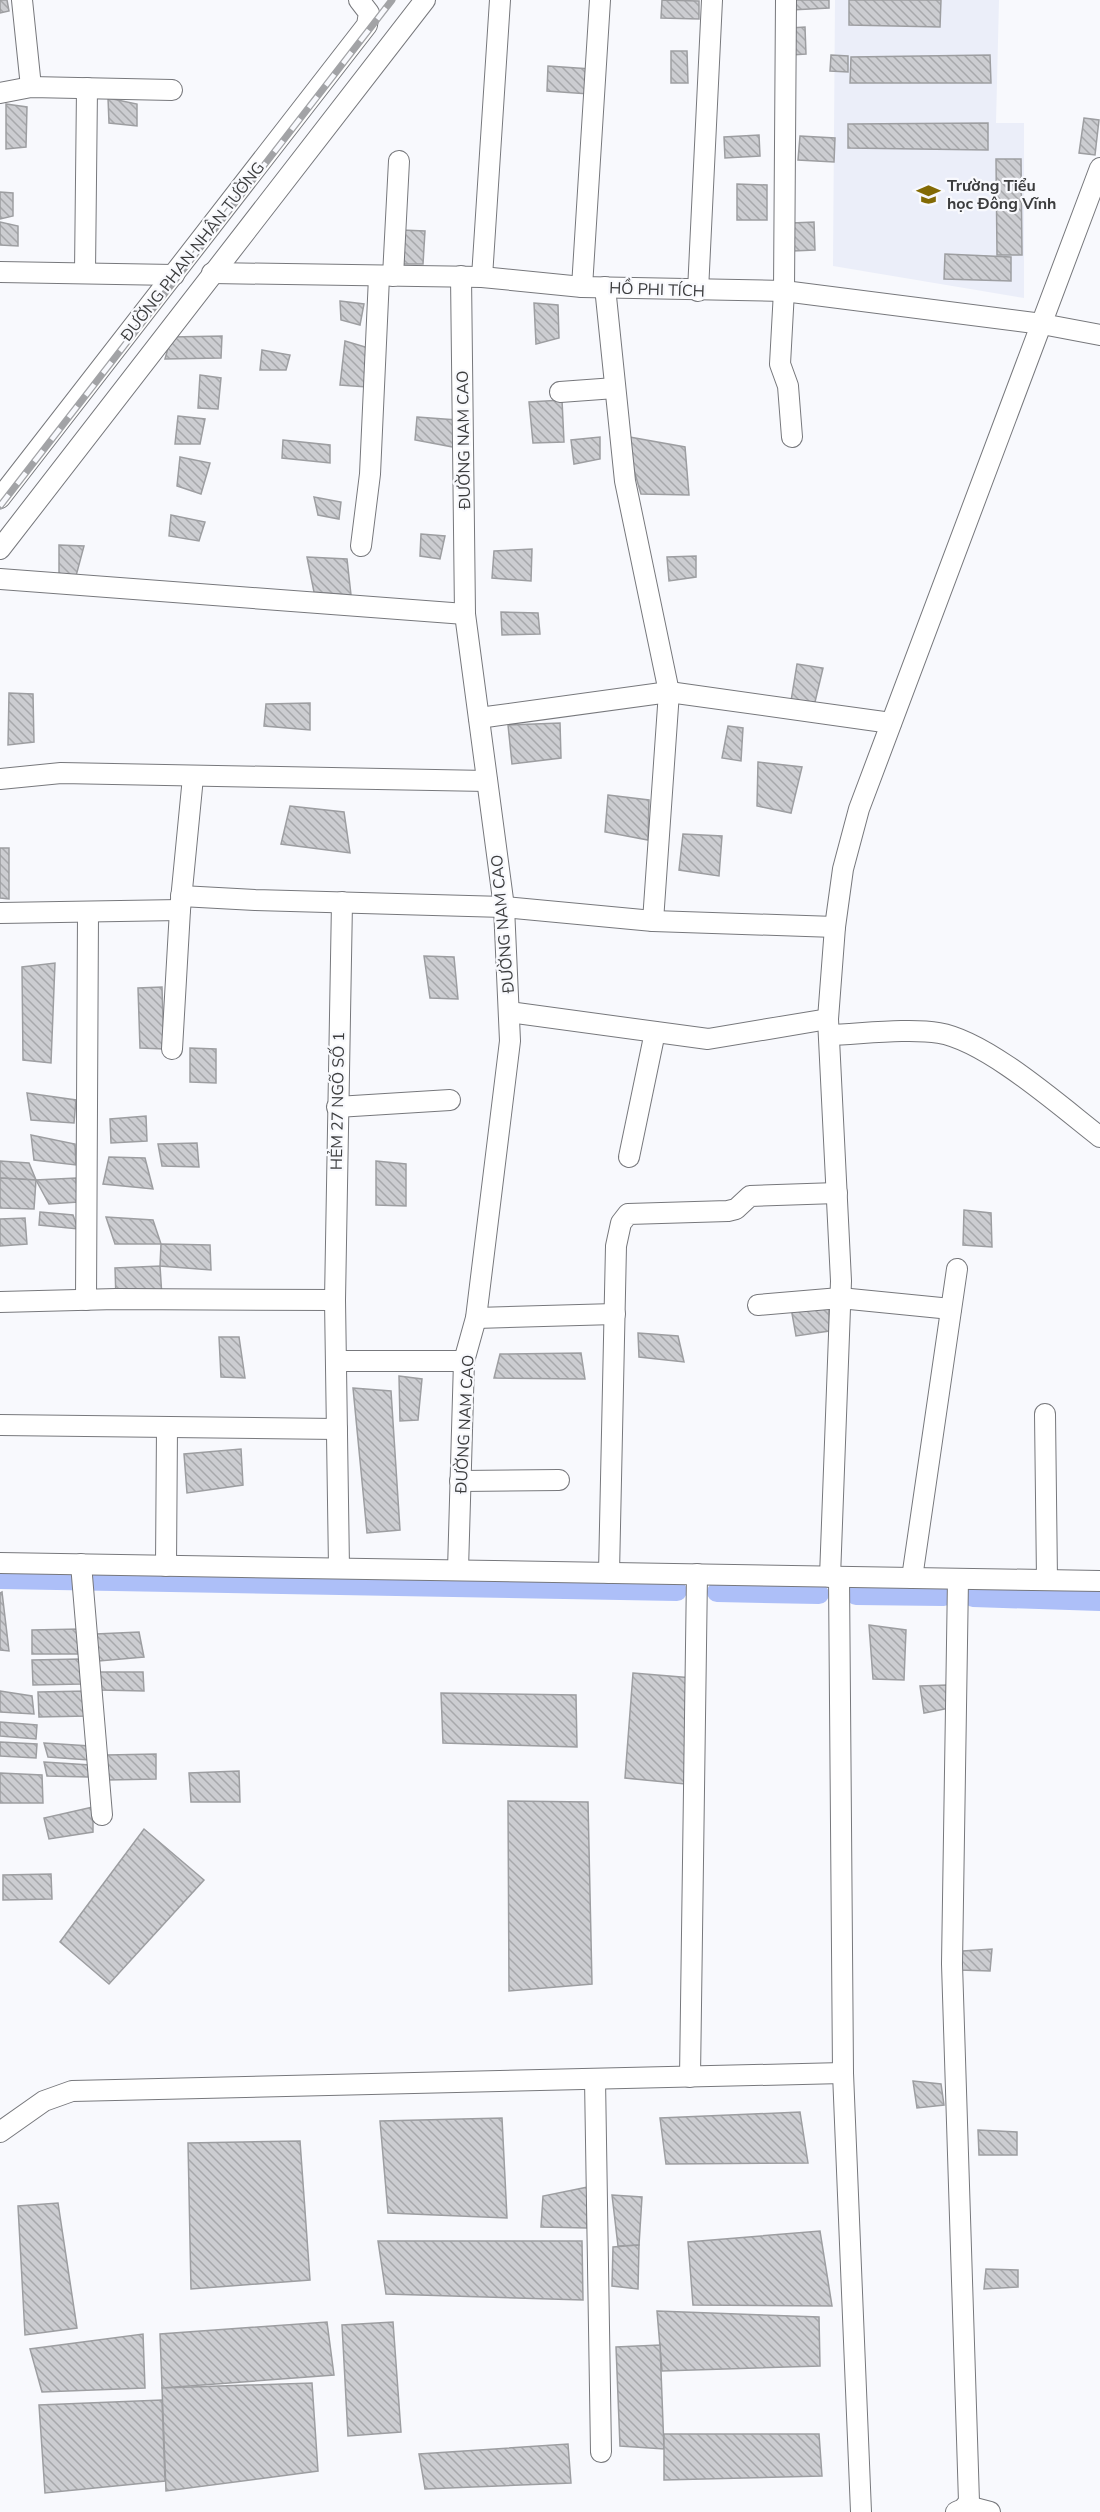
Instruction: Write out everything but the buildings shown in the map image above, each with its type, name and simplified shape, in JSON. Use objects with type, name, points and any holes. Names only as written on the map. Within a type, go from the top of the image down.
[{"type":"street","points":[[22,0],[31,87]]},
{"type":"street","name":"ĐƯỜNG PHAN NHÂN TƯỜNG","points":[[0,498],[367,26],[369,13],[359,0]]},
{"type":"street","points":[[0,549],[425,0]]},
{"type":"street","points":[[482,277],[500,0]]},
{"type":"street","points":[[582,287],[600,0]]},
{"type":"street","points":[[698,291],[712,0]]},
{"type":"street","points":[[786,0],[784,291],[780,364],[788,386],[792,437]]},
{"type":"street","points":[[0,93],[31,87],[172,90]]},
{"type":"street","points":[[85,272],[87,88]]},
{"type":"street","points":[[361,546],[370,474],[386,277],[399,161]]},
{"type":"street","points":[[861,2512],[843,2073],[835,1577],[840,1298],[829,1027],[835,927],[843,869],[859,809],[1100,168]]},
{"type":"street","points":[[0,272],[174,274]]},
{"type":"street","name":"HỒ PHI TÍCH","points":[[212,273],[386,277],[461,276],[582,287],[784,291],[1042,324],[1100,335]]},
{"type":"street","name":"ĐƯỜNG NAM CAO","points":[[458,1570],[464,1361],[476,1318],[510,1041],[504,907],[465,614],[461,276]]},
{"type":"street","points":[[605,288],[625,481],[669,692],[653,921]]},
{"type":"street","points":[[560,392],[615,388]]},
{"type":"street","points":[[0,579],[465,614]]},
{"type":"street","points":[[479,718],[669,692],[891,723]]},
{"type":"street","points":[[0,779],[61,773],[487,781]]},
{"type":"street","points":[[172,1049],[181,903],[193,777]]},
{"type":"street","points":[[0,913],[88,913],[181,903],[342,902],[504,907],[653,921],[835,927]]},
{"type":"street","name":"HẺM 27 NGÕ SỐ 1","points":[[339,1568],[335,1300],[342,902]]},
{"type":"street","points":[[86,1300],[88,913]]},
{"type":"street","points":[[509,1012],[708,1038],[829,1027],[930,1032],[951,1036],[1011,1068],[1100,1137]]},
{"type":"street","points":[[629,1157],[655,1032]]},
{"type":"street","points":[[337,1107],[450,1100]]},
{"type":"street","points":[[609,1573],[616,1246],[621,1223],[628,1214],[728,1211],[736,1209],[750,1196],[837,1193]]},
{"type":"street","points":[[912,1578],[957,1269]]},
{"type":"street","points":[[758,1305],[840,1298],[951,1309]]},
{"type":"street","points":[[0,1302],[335,1300]]},
{"type":"street","points":[[476,1318],[615,1314]]},
{"type":"street","points":[[336,1361],[464,1361]]},
{"type":"street","points":[[1045,1414],[1047,1580]]},
{"type":"street","points":[[0,1425],[337,1429]]},
{"type":"street","points":[[166,1566],[167,1427]]},
{"type":"street","points":[[460,1481],[559,1480]]},
{"type":"street","points":[[0,1563],[1100,1581]]},
{"type":"street","points":[[81,1564],[102,1815]]},
{"type":"street","points":[[690,2077],[697,1574]]},
{"type":"street","points":[[958,1579],[952,1964],[969,2502],[962,2509]]},
{"type":"street","points":[[0,2132],[44,2101],[72,2091],[843,2073]]},
{"type":"street","points":[[595,2079],[601,2452]]},
{"type":"street","points":[[962,2509],[990,2512]]},
{"type":"shaded area","name":"Trường Tiểu học Đông Vĩnh","points":[[835,0],[999,0],[996,123],[1024,123],[1024,298],[833,266]]},
{"type":"waterway","points":[[0,1579],[677,1591]]},
{"type":"waterway","points":[[717,1592],[819,1594]]},
{"type":"waterway","points":[[856,1595],[944,1596]]},
{"type":"waterway","points":[[973,1597],[1100,1601]]},
{"type":"railway","points":[[0,506],[392,0]]},
{"type":"place","name":"Trường Tiểu học Đông Vĩnh","points":[[929,194]]}]
